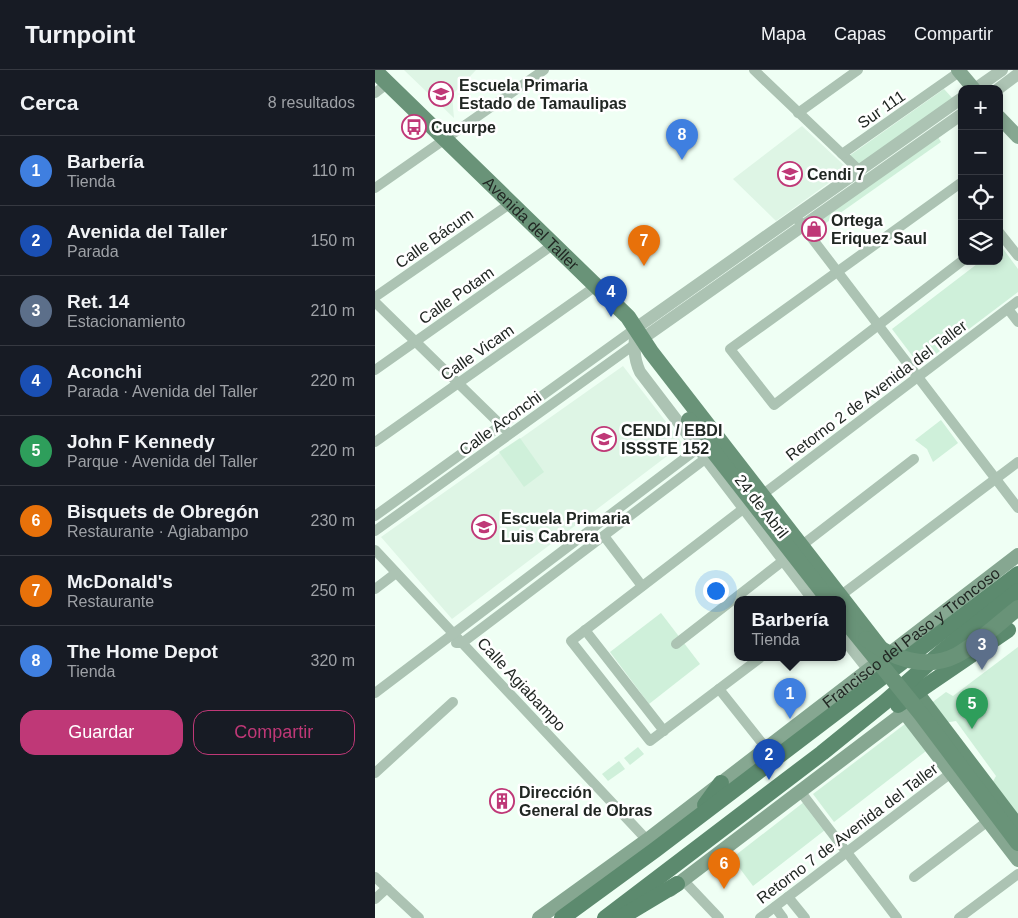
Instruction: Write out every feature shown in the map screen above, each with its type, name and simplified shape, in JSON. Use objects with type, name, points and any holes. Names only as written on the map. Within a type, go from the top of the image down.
[{"type":"highway","name":"Francisco del Paso y Troncoso","points":[[562,918],[651,845],[1018,574]]},
{"type":"highway","name":"Francisco del Paso y Troncoso","points":[[605,918],[822,753],[885,702],[945,649],[1018,591]]},
{"type":"highway","points":[[822,753],[862,730],[1013,626]]},
{"type":"highway","points":[[651,845],[673,831],[704,806],[721,783]]},
{"type":"highway","points":[[620,918],[680,882]]},
{"type":"main road","name":"Avenida del Taller","points":[[375,71],[381,88],[445,139],[628,317],[637,337],[801,546],[833,596]]},
{"type":"main road","points":[[960,71],[972,85]]},
{"type":"main road","points":[[1003,120],[1018,137]]},
{"type":"main road","name":"Avenida del Taller","points":[[675,383],[686,417],[728,471],[832,596]]},
{"type":"main road","name":"Francisco del Paso y Troncoso","points":[[721,783],[1018,555]]},
{"type":"main road","points":[[846,621],[865,638],[891,654],[902,659],[927,662],[940,661],[957,655],[1018,608]]},
{"type":"main road","name":"Avenida del Taller","points":[[846,611],[887,656]]},
{"type":"main road","points":[[846,622],[926,720],[1018,843]]},
{"type":"main road","points":[[632,918],[905,712],[1013,626]]},
{"type":"main road","points":[[921,699],[1018,827]]},
{"type":"main road","points":[[905,712],[1018,860]]},
{"type":"main road","points":[[929,744],[925,735],[930,727],[937,726],[945,730]]},
{"type":"main road","name":"Francisco del Paso y Troncoso","points":[[539,918],[651,845]]},
{"type":"street","points":[[375,188],[544,70]]},
{"type":"street","points":[[754,70],[860,171]]},
{"type":"street","points":[[798,113],[858,70]]},
{"type":"street","points":[[981,85],[1002,70]]},
{"type":"street","name":"Sur 111","points":[[842,154],[960,71]]},
{"type":"street","points":[[1003,85],[1018,74]]},
{"type":"street","points":[[637,337],[795,216],[958,101]]},
{"type":"street","points":[[637,337],[803,227],[958,117]]},
{"type":"street","points":[[958,185],[731,349],[774,405],[958,264]]},
{"type":"street","name":"Calle Bácum","points":[[375,298],[511,203]]},
{"type":"street","points":[[795,216],[1018,508]]},
{"type":"street","points":[[1003,237],[1018,256]]},
{"type":"street","name":"Calle Potam","points":[[375,370],[553,244]]},
{"type":"street","name":"Calle Vicam","points":[[375,442],[596,286]]},
{"type":"street","name":"Retorno 2 de Avenida del Taller","points":[[762,495],[1018,301]]},
{"type":"street","points":[[375,302],[510,434]]},
{"type":"street","points":[[1008,309],[1018,322]]},
{"type":"street","name":"Calle Aconchi","points":[[375,516],[501,425],[637,337]]},
{"type":"street","name":"Calle Aconchi","points":[[375,531],[510,434],[637,337]]},
{"type":"street","name":"24 de Abril","points":[[637,337],[635,361],[640,372],[743,509],[812,596]]},
{"type":"street","points":[[375,693],[697,448]]},
{"type":"street","points":[[443,642],[462,643],[705,459]]},
{"type":"street","points":[[801,546],[915,459]]},
{"type":"street","points":[[837,596],[1018,462]]},
{"type":"street","points":[[743,509],[571,640],[650,741],[756,661]]},
{"type":"street","points":[[604,536],[642,586]]},
{"type":"street","name":"Calle Agiabampo","points":[[375,550],[651,845]]},
{"type":"street","points":[[556,555],[565,566]]},
{"type":"street","points":[[737,596],[783,560]]},
{"type":"street","points":[[375,589],[397,573]]},
{"type":"street","points":[[676,644],[734,598]]},
{"type":"street","points":[[585,630],[664,731]]},
{"type":"street","points":[[846,640],[869,670]]},
{"type":"street","points":[[611,692],[625,682]]},
{"type":"street","points":[[719,689],[766,748]]},
{"type":"street","points":[[376,769],[453,702]]},
{"type":"street","name":"Retorno 7 de Avenida del Taller","points":[[760,918],[951,772]]},
{"type":"street","points":[[800,791],[897,918]]},
{"type":"street","points":[[914,877],[988,820]]},
{"type":"street","points":[[959,918],[1018,874]]},
{"type":"street","points":[[375,877],[419,918]]},
{"type":"street","points":[[680,882],[719,918]]},
{"type":"street","points":[[375,898],[387,888]]},
{"type":"street","points":[[788,897],[805,918]]},
{"type":"street","points":[[775,907],[783,918]]},
{"type":"shaded area","name":"Escuela Primaria Estado de Tamaulipas","points":[[404,70],[476,70],[452,95],[454,118]]},
{"type":"shaded area","points":[[944,89],[954,100],[860,166],[849,156]]},
{"type":"shaded area","name":"Cendi 7","points":[[802,126],[848,169],[776,221],[733,179]]},
{"type":"shaded area","points":[[938,137],[941,142],[816,230],[811,224]]},
{"type":"shaded area","points":[[1003,249],[1018,269],[1018,292],[920,366],[892,329],[976,265],[1003,265]]},
{"type":"shaded area","name":"Escuela Primaria Luis Cabrera","points":[[623,366],[683,444],[452,619],[381,537]]},
{"type":"shaded area","points":[[941,420],[958,443],[933,462],[927,449],[915,440]]},
{"type":"shaded area","points":[[520,438],[544,472],[524,487],[499,452]]},
{"type":"shaded area","points":[[661,613],[700,664],[649,704],[610,652]]},
{"type":"shaded area","points":[[1018,647],[1018,820],[991,785],[996,776],[956,721],[944,723],[930,704],[946,692],[953,696]]},
{"type":"shaded area","points":[[905,724],[926,751],[834,822],[813,794]]},
{"type":"shaded area","points":[[638,747],[644,754],[630,765],[624,758]]},
{"type":"shaded area","points":[[619,761],[625,769],[608,781],[602,774]]},
{"type":"shaded area","points":[[804,802],[825,830],[753,886],[732,858]]},
{"type":"place","name":"Escuela Primaria Estado de Tamaulipas","points":[[441,94]]},
{"type":"place","name":"Cucurpe","points":[[414,127]]},
{"type":"place","name":"The Home Depot","points":[[682,160]]},
{"type":"place","name":"Cendi 7","points":[[790,174]]},
{"type":"place","name":"Ortega Eriquez Saul","points":[[814,229]]},
{"type":"place","name":"McDonald's","points":[[644,266]]},
{"type":"place","name":"Aconchi","points":[[611,317]]},
{"type":"place","name":"CENDI / EBDI ISSSTE 152","points":[[604,439]]},
{"type":"place","name":"Escuela Primaria Luis Cabrera","points":[[484,527]]},
{"type":"place","name":"Ret. 14","points":[[982,670]]},
{"type":"place","name":"Barbería","points":[[790,719]]},
{"type":"place","name":"John F Kennedy","points":[[972,729]]},
{"type":"place","name":"Avenida del Taller","points":[[769,780]]},
{"type":"place","name":"Dirección General de Obras","points":[[502,801]]},
{"type":"place","name":"Bisquets de Obregón","points":[[724,889]]}]
